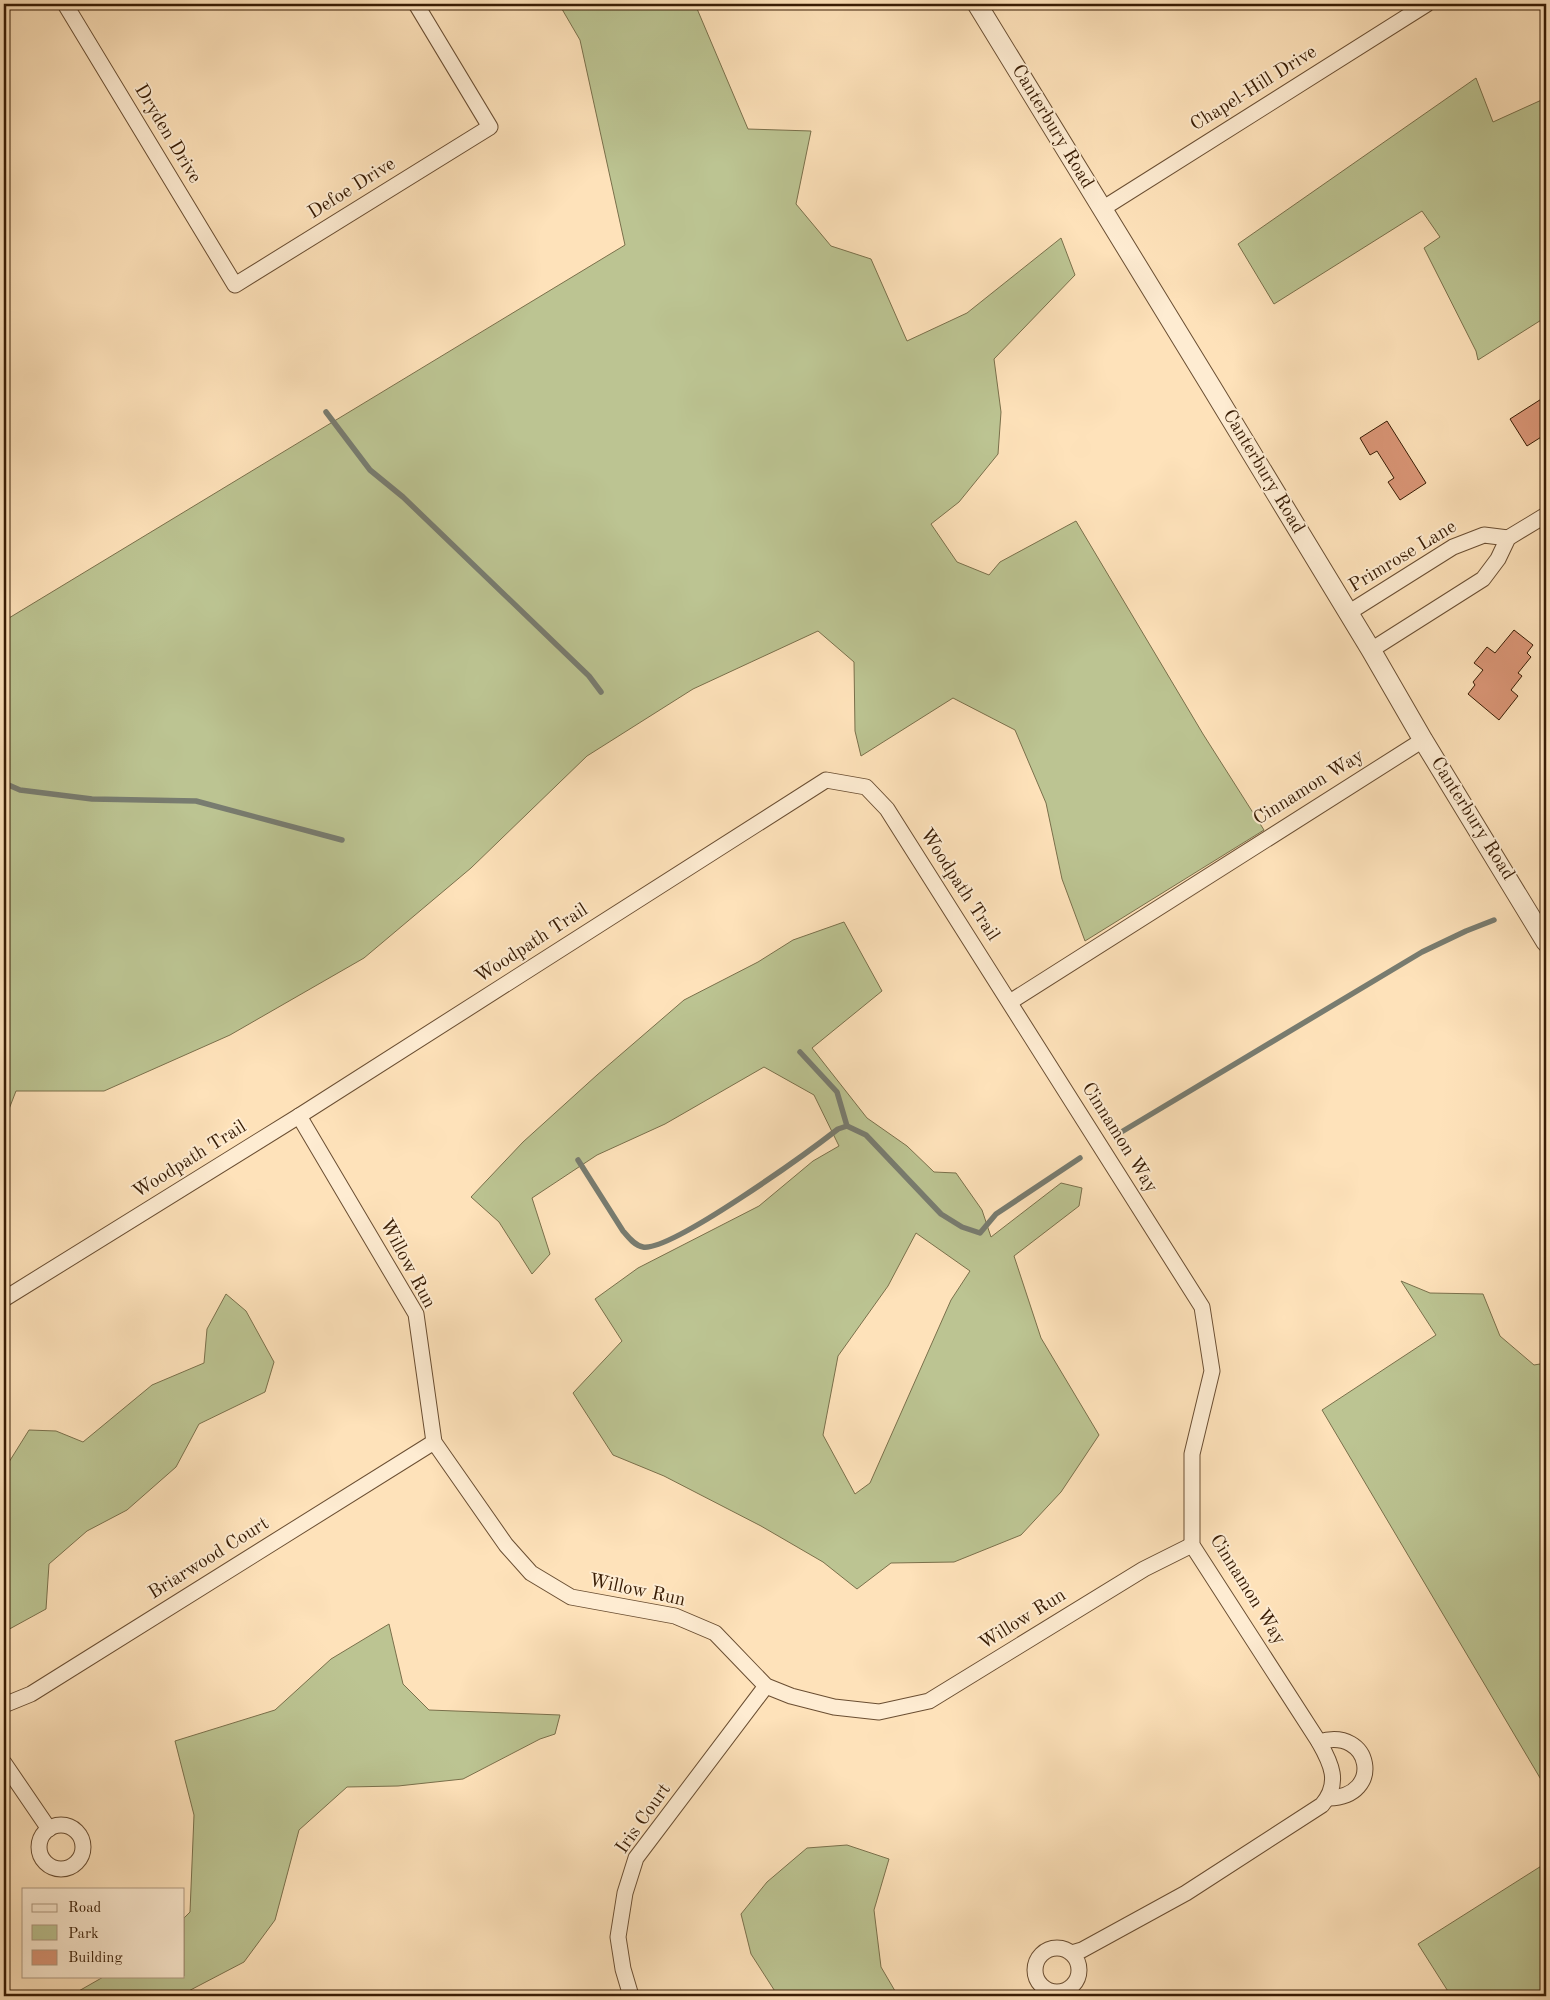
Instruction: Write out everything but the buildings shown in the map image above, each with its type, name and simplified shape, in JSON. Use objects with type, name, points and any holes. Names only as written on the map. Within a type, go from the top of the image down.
[{"type":"street","name":"Dryden Drive","points":[[65,4],[235,285]]},
{"type":"street","name":"Defoe Drive","points":[[235,285],[490,127],[416,4]]},
{"type":"street","name":"Canterbury Road","points":[[977,4],[1371,650],[1423,740],[1546,942]]},
{"type":"street","name":"Chapel-Hill Drive","points":[[1102,209],[1426,4]]},
{"type":"street","points":[[1371,650],[1482,578],[1498,559],[1508,538],[1546,515]]},
{"type":"street","name":"Primrose Lane","points":[[1348,613],[1453,547],[1484,535],[1508,538]]},
{"type":"street","name":"Cinnamon Way","points":[[1329,1798],[1333,1775],[1331,1763],[1192,1545],[1192,1454],[1212,1371],[1202,1307],[1010,1002],[1423,740]]},
{"type":"street","name":"Woodpath Trail","points":[[4,1299],[299,1116],[826,780],[866,787],[887,809],[1010,1002]]},
{"type":"street","name":"Willow Run","points":[[299,1116],[416,1314],[434,1442],[506,1545],[531,1573],[571,1597],[675,1616],[715,1633],[766,1686],[791,1696],[834,1707],[879,1712],[929,1700],[1144,1569],[1192,1545]]},
{"type":"street","name":"Briarwood Court","points":[[4,1705],[31,1694],[434,1442]]},
{"type":"street","name":"Iris Court","points":[[631,1996],[623,1969],[618,1937],[625,1893],[636,1858],[766,1686]]},
{"type":"street","points":[[1072,1953],[1082,1950],[1186,1893],[1308,1815],[1329,1798],[1342,1798],[1356,1790],[1363,1782],[1365,1759],[1361,1751],[1349,1742],[1327,1739],[1319,1742]]},
{"type":"street","points":[[4,1763],[49,1829]]},
{"type":"green space","points":[[559,4],[695,4],[748,129],[811,131],[796,204],[831,246],[871,259],[907,341],[967,313],[1061,238],[1075,275],[994,359],[1001,412],[998,454],[959,502],[931,524],[957,562],[989,575],[1000,562],[1076,521],[1203,734],[1264,830],[1085,941],[1062,879],[1046,803],[1015,730],[953,698],[861,756],[855,731],[854,662],[818,631],[693,689],[587,756],[471,868],[364,958],[230,1035],[104,1091],[16,1091],[4,1122],[4,621],[625,245],[580,40]]},
{"type":"green space","points":[[1476,78],[1493,122],[1546,98],[1546,317],[1478,360],[1476,351],[1424,248],[1440,237],[1422,211],[1274,304],[1238,244]]},
{"type":"green space","points":[[844,922],[882,991],[812,1048],[867,1118],[907,1146],[934,1172],[956,1173],[982,1210],[991,1237],[1061,1183],[1082,1188],[1079,1206],[1014,1256],[1041,1338],[1099,1435],[1061,1492],[1021,1535],[954,1562],[891,1563],[857,1589],[823,1562],[761,1526],[664,1476],[613,1455],[573,1393],[622,1341],[595,1299],[638,1268],[759,1206],[813,1161],[839,1146],[814,1095],[764,1067],[665,1124],[597,1155],[532,1198],[550,1254],[532,1274],[499,1222],[471,1197],[523,1142],[684,1000],[758,962],[793,940]],"holes":[[[916,1233],[970,1271],[951,1300],[870,1483],[855,1494],[823,1435],[838,1356],[888,1286]]]},
{"type":"green space","points":[[1401,1281],[1430,1293],[1483,1294],[1500,1336],[1534,1365],[1546,1363],[1546,1788],[1322,1410],[1436,1335]]},
{"type":"green space","points":[[226,1294],[246,1311],[274,1362],[265,1392],[199,1424],[176,1467],[127,1510],[87,1531],[49,1564],[46,1609],[4,1632],[4,1470],[29,1430],[56,1431],[83,1442],[152,1385],[204,1363],[207,1329]]},
{"type":"green space","points":[[389,1624],[403,1684],[429,1710],[560,1715],[555,1734],[540,1739],[463,1779],[398,1786],[347,1787],[299,1830],[275,1920],[244,1962],[179,1996],[70,1996],[102,1978],[185,1978],[185,1917],[190,1912],[194,1815],[175,1741],[275,1710],[331,1659]]},
{"type":"green space","points":[[847,1845],[889,1859],[874,1910],[881,1967],[898,1996],[778,1996],[751,1954],[741,1914],[767,1882],[807,1848]]},
{"type":"green space","points":[[1546,1863],[1546,1996],[1451,1996],[1418,1944]]},
{"type":"waterway","points":[[326,412],[370,470],[403,497],[589,676],[601,692]]},
{"type":"waterway","points":[[4,783],[20,790],[92,799],[196,801],[342,840]]},
{"type":"waterway","points":[[1123,1131],[1422,952],[1494,920]]},
{"type":"waterway","points":[[800,1052],[837,1092],[847,1126]]},
{"type":"waterway","points":[[578,1160],[623,1231],[634,1243],[643,1247],[658,1244],[681,1234],[710,1217],[772,1177],[838,1129],[847,1126],[866,1135],[941,1214],[962,1227],[980,1233],[996,1214],[1080,1158]]}]
